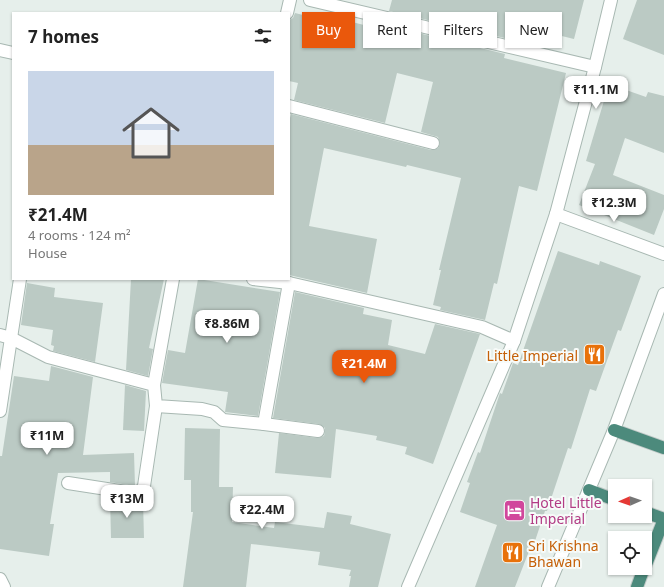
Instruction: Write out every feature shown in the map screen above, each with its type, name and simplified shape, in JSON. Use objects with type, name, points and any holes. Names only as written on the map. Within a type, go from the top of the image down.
[{"type":"highway","points":[[614,430],[664,448]]},
{"type":"highway","points":[[589,490],[608,497]]},
{"type":"highway","points":[[652,515],[664,519],[652,549]]},
{"type":"highway","points":[[637,587],[642,575]]},
{"type":"street","points":[[287,12],[290,0]]},
{"type":"street","points":[[310,0],[595,67]]},
{"type":"street","points":[[408,587],[514,342],[556,214],[611,0]]},
{"type":"street","points":[[0,50],[12,53]]},
{"type":"street","points":[[290,106],[433,143]]},
{"type":"street","points":[[556,214],[664,254]]},
{"type":"street","points":[[0,411],[5,337],[20,280]]},
{"type":"street","points":[[68,483],[139,494],[144,486],[156,406],[154,385],[173,280]]},
{"type":"street","points":[[262,280],[289,283],[482,327],[514,342]]},
{"type":"street","points":[[264,424],[289,283]]},
{"type":"street","points":[[548,587],[614,430],[664,294]]},
{"type":"street","points":[[5,337],[48,357],[154,385]]},
{"type":"street","points":[[156,406],[202,409],[214,412],[223,420],[318,431]]},
{"type":"street","points":[[0,579],[4,587]]},
{"type":"building","points":[[392,0],[584,0],[574,39],[562,36],[562,12],[505,12],[505,38],[497,36],[497,12],[429,12],[429,20],[421,18],[421,12],[389,11]]},
{"type":"building","points":[[637,0],[664,0],[664,55],[623,39]]},
{"type":"building","points":[[295,13],[302,15],[302,48],[355,48],[355,23],[363,25],[363,48],[421,48],[421,34],[429,36],[429,48],[480,48],[505,54],[504,58],[566,73],[537,191],[519,186],[497,284],[494,283],[485,320],[440,310],[441,307],[433,305],[441,270],[439,270],[461,178],[407,165],[406,167],[324,148],[309,226],[377,239],[367,293],[290,275],[291,114],[431,150],[438,148],[440,144],[438,137],[421,132],[433,82],[397,73],[385,123],[294,100],[298,83],[290,81],[290,20],[293,18]]},
{"type":"building","points":[[609,84],[646,97],[648,92],[664,96],[664,153],[625,138],[613,175],[664,195],[664,209],[654,235],[579,205],[595,164],[586,161]]},
{"type":"building","points":[[558,251],[599,265],[600,261],[641,276],[621,331],[618,330],[596,391],[590,389],[571,449],[568,448],[547,511],[545,511],[535,541],[533,541],[515,587],[475,587],[497,525],[460,512],[470,483],[467,482],[478,452],[480,453],[500,393],[502,394],[513,363],[518,365]]},
{"type":"building","points":[[131,280],[164,280],[149,348],[153,349],[148,376],[126,370]]},
{"type":"building","points":[[198,280],[280,292],[258,416],[225,412],[228,392],[162,383],[168,350],[185,353]]},
{"type":"building","points":[[27,283],[55,288],[54,297],[103,303],[95,362],[53,351],[54,346],[51,345],[53,330],[21,325]]},
{"type":"building","points":[[295,292],[364,308],[363,314],[392,320],[388,345],[425,354],[435,324],[480,334],[433,464],[405,454],[407,447],[376,440],[377,436],[336,429],[331,478],[275,473],[279,433],[317,438],[324,436],[325,432],[325,428],[319,424],[273,418]]},
{"type":"building","points":[[51,366],[93,377],[83,455],[134,453],[135,486],[110,482],[110,472],[58,473],[50,524],[54,524],[49,556],[0,549],[0,456],[2,456],[14,376],[49,381]]},
{"type":"building","points":[[125,385],[146,391],[144,431],[123,430]]},
{"type":"building","points":[[185,428],[220,429],[219,487],[233,487],[232,522],[274,528],[275,522],[324,528],[327,512],[352,516],[350,524],[391,534],[378,587],[349,587],[351,576],[349,576],[351,570],[318,565],[320,552],[251,544],[246,587],[183,587],[193,512],[191,512],[191,480],[184,480]]},
{"type":"building","points":[[110,497],[138,501],[143,500],[144,538],[111,538]]},
{"type":"place","name":"Little Imperial","points":[[594,355]]},
{"type":"place","name":"Hotel Little Imperial","points":[[515,510]]},
{"type":"place","name":"Sri Krishna Bhawan","points":[[513,553]]}]
